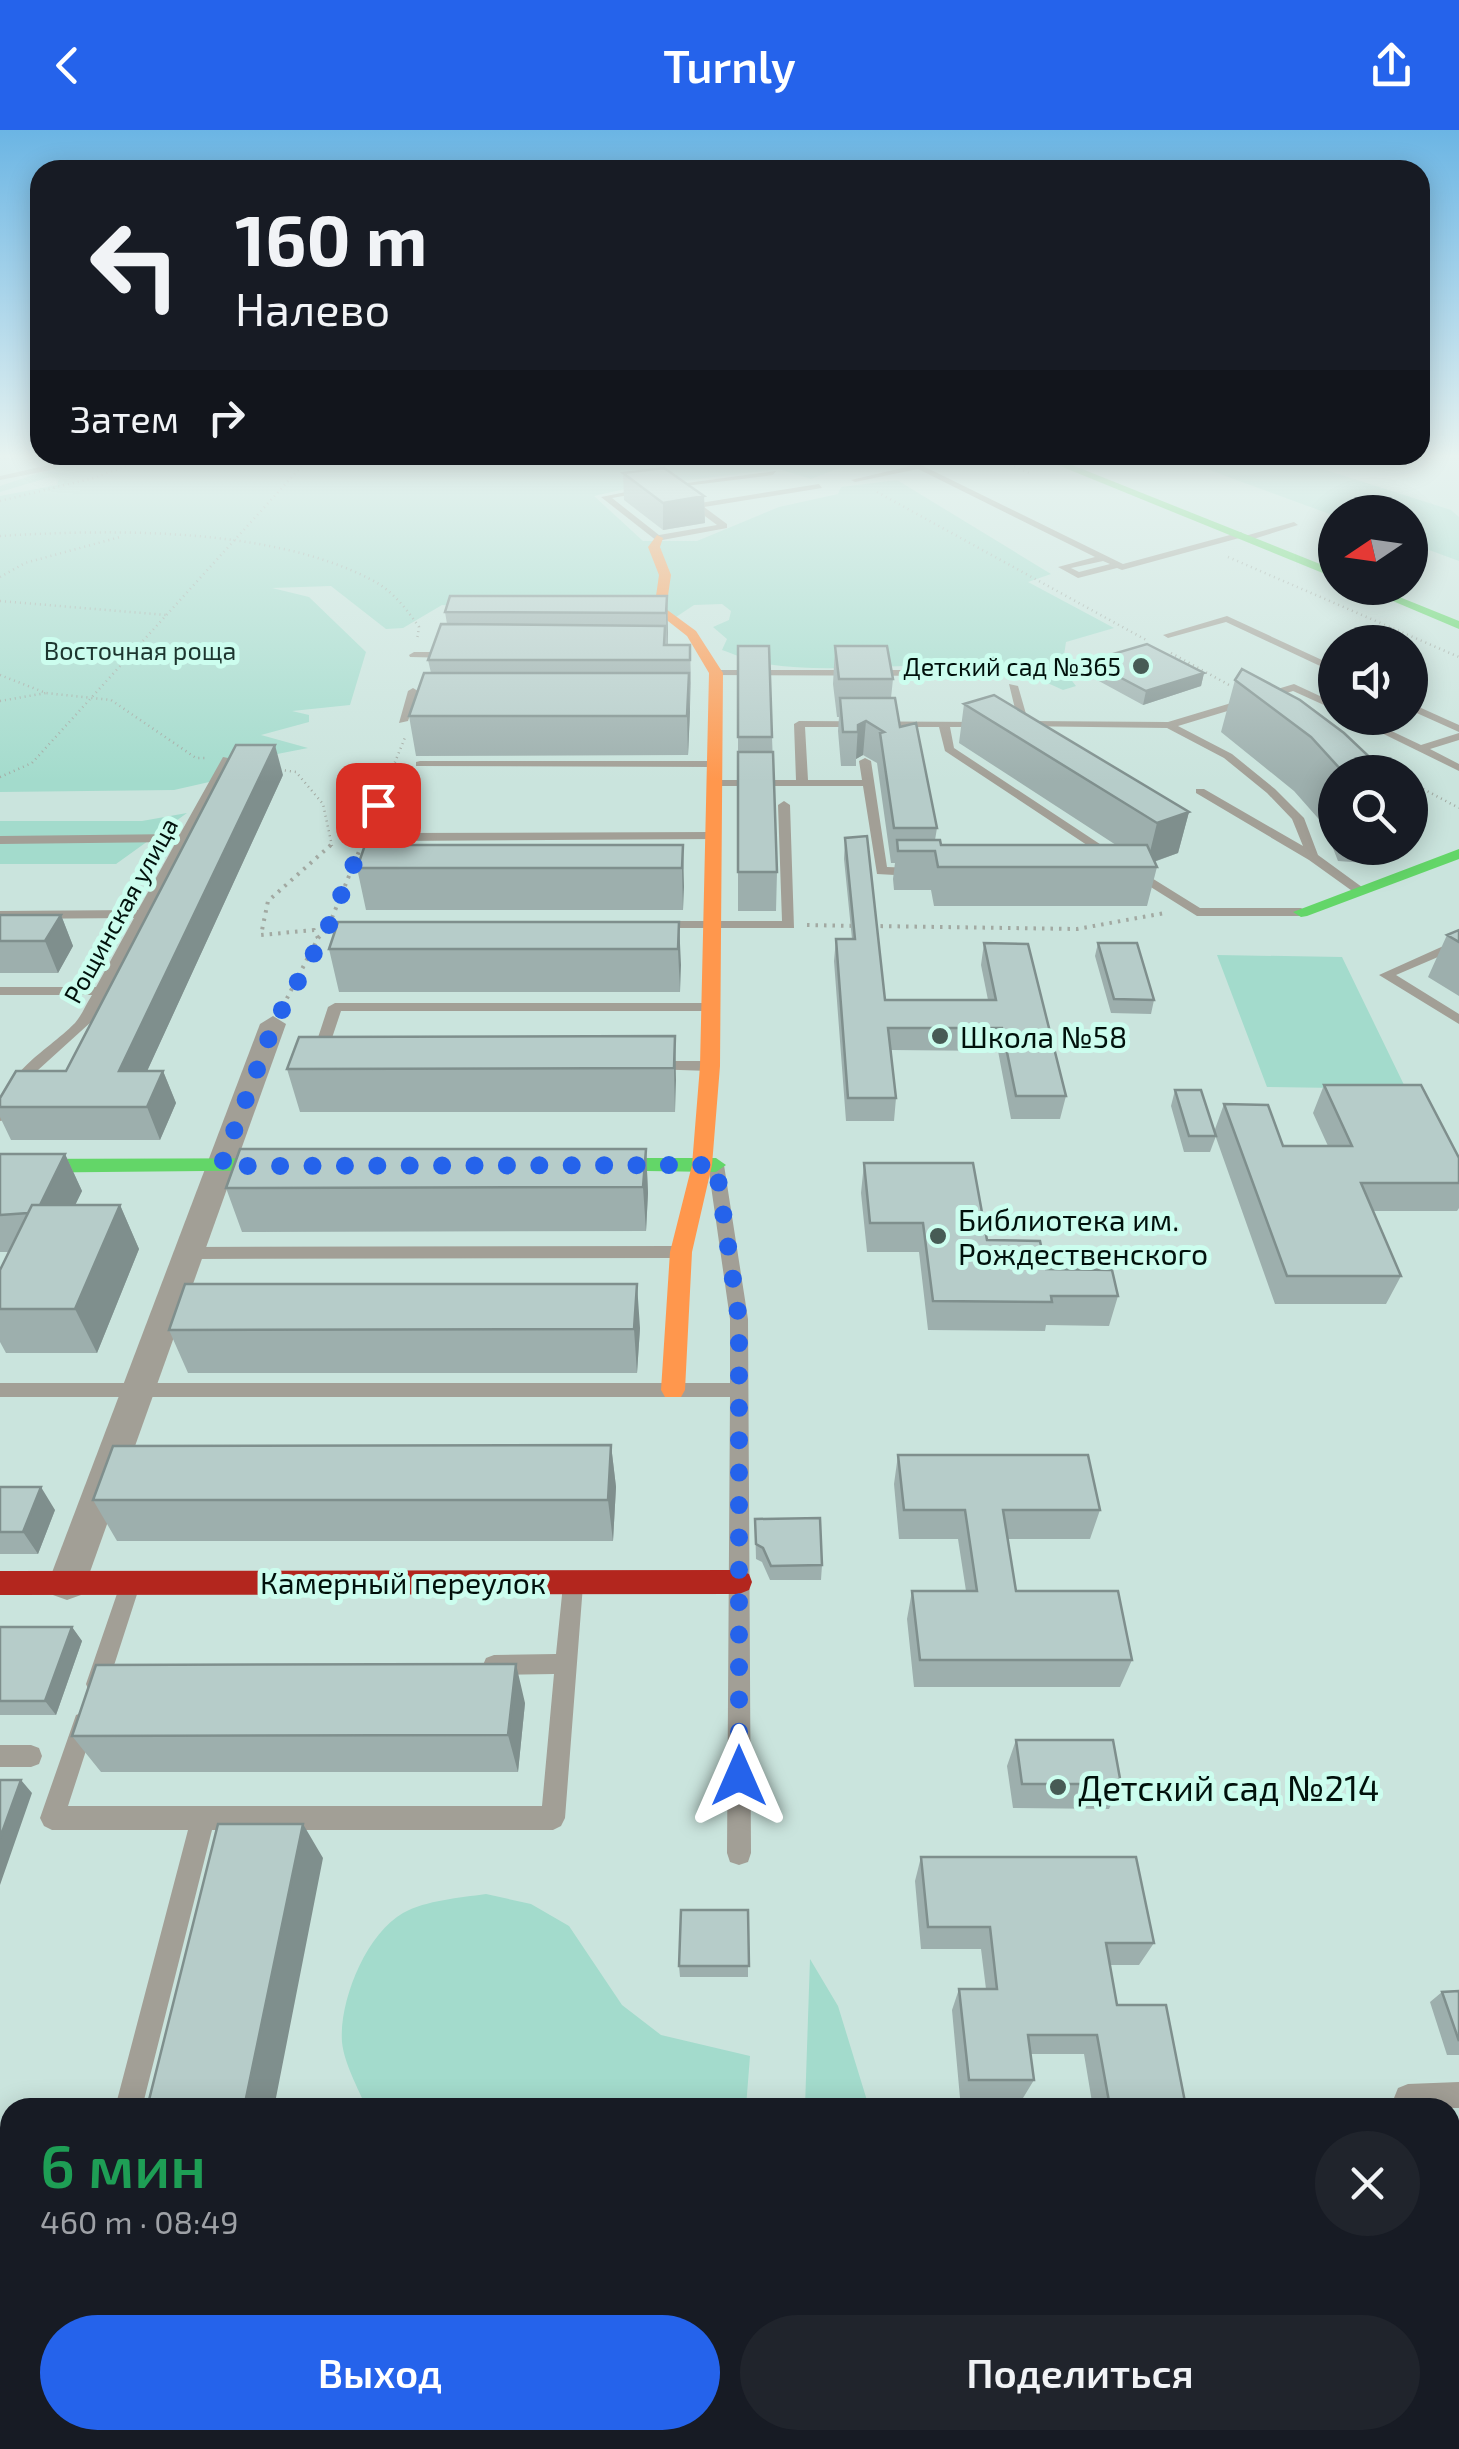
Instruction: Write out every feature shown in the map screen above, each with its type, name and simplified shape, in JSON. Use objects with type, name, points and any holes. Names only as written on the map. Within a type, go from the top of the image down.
[{"type":"street","points":[[662,565],[666,575],[660,610],[692,634],[705,662],[715,773],[709,1165],[681,1252],[674,1390]]},
{"type":"street","points":[[1410,605],[1459,625]]},
{"type":"street","points":[[1301,912],[1459,854]]},
{"type":"street","points":[[67,1583],[274,1024]]},
{"type":"street","points":[[0,1166],[318,1165]]},
{"type":"street","points":[[568,1165],[709,1165]]},
{"type":"street","name":"Камерный переулок","points":[[0,1583],[739,1582]]},
{"type":"lane","points":[[1074,565],[1062,568],[1078,575],[1118,565]]},
{"type":"lane","points":[[1168,635],[1227,619],[1318,662]]},
{"type":"lane","points":[[414,655],[462,656]]},
{"type":"lane","points":[[705,662],[980,673]]},
{"type":"lane","points":[[1012,686],[1024,724]]},
{"type":"lane","points":[[1008,724],[1169,724],[1294,686],[1318,698]]},
{"type":"lane","points":[[403,721],[413,691]]},
{"type":"lane","points":[[409,705],[428,705]]},
{"type":"lane","points":[[1428,716],[1459,732]]},
{"type":"lane","points":[[802,783],[799,724],[992,724]]},
{"type":"lane","points":[[944,724],[950,749],[1198,912],[1301,912]]},
{"type":"lane","points":[[1169,724],[1228,756],[1270,790],[1298,818],[1313,857]]},
{"type":"lane","points":[[1420,749],[1459,732]]},
{"type":"lane","points":[[1391,735],[1459,768]]},
{"type":"lane","name":"Рощинская улица","points":[[0,1116],[21,1077],[84,1022],[228,759]]},
{"type":"lane","points":[[866,761],[881,872],[920,872]]},
{"type":"lane","points":[[420,764],[715,773],[802,783],[868,783]]},
{"type":"lane","points":[[1200,790],[1313,857],[1360,890]]},
{"type":"lane","points":[[635,925],[789,925],[784,805]]},
{"type":"lane","points":[[391,836],[713,836]]},
{"type":"lane","points":[[0,840],[185,838]]},
{"type":"lane","points":[[1116,872],[1136,872]]},
{"type":"lane","points":[[0,915],[143,914]]},
{"type":"lane","points":[[1459,944],[1386,975],[1459,1020]]},
{"type":"lane","points":[[0,991],[101,991]]},
{"type":"lane","points":[[336,1066],[316,1066],[335,1007],[711,1007]]},
{"type":"lane","points":[[631,1066],[710,1066]]},
{"type":"lane","points":[[709,1165],[739,1320],[739,1853]]},
{"type":"lane","points":[[189,1253],[681,1252]]},
{"type":"lane","points":[[0,1390],[738,1390]]},
{"type":"lane","points":[[131,1582],[113,1665],[52,1818],[553,1818],[574,1582]]},
{"type":"lane","points":[[470,1664],[566,1664]]},
{"type":"lane","points":[[0,1756],[30,1756]]},
{"type":"lane","points":[[131,2098],[202,1818]]},
{"type":"lane","points":[[1408,2098],[1459,2095]]},
{"type":"path","points":[[0,777],[32,763],[212,565]]},
{"type":"path","points":[[340,565],[372,580],[404,604],[420,627],[414,655]]},
{"type":"path","points":[[1010,565],[1150,642]]},
{"type":"path","points":[[0,601],[166,615]]},
{"type":"path","points":[[1168,651],[1254,699]]},
{"type":"path","points":[[0,675],[46,693]]},
{"type":"path","points":[[0,701],[46,693],[94,695],[110,700],[196,758],[228,759],[296,772],[323,804],[332,846],[268,900],[261,935],[314,930],[318,938]]},
{"type":"path","points":[[274,1024],[318,938],[327,930],[357,862],[410,726],[403,721]]},
{"type":"path","points":[[1428,792],[1459,808]]},
{"type":"path","points":[[789,925],[1077,930],[1144,914],[1198,912]]},
{"type":"green space","name":"Восточная роща","points":[[0,565],[1037,565],[1051,574],[1028,582],[1114,628],[1066,642],[1062,668],[1076,686],[1063,690],[991,669],[803,668],[755,662],[722,650],[727,639],[713,627],[729,620],[731,611],[722,604],[694,605],[673,619],[442,605],[403,628],[386,629],[331,586],[272,588],[309,597],[366,652],[350,705],[292,711],[309,715],[309,722],[261,735],[308,748],[247,760],[240,775],[174,790],[0,792]]},
{"type":"green space","points":[[187,813],[116,864],[0,864],[0,821],[142,821]]},
{"type":"green space","points":[[1217,955],[1342,957],[1406,1089],[1267,1087]]},
{"type":"green space","points":[[486,1894],[531,1904],[569,1926],[622,2005],[661,2035],[750,2056],[747,2098],[362,2098],[342,2042],[350,1989],[377,1936],[403,1913],[433,1902]]},
{"type":"green space","points":[[810,1959],[838,2006],[866,2098],[805,2098]]},
{"type":"building","points":[[450,596],[667,596],[666,613],[445,612]]},
{"type":"building","points":[[441,624],[665,626],[664,645],[690,645],[690,660],[428,660]]},
{"type":"building","points":[[1147,644],[1204,673],[1146,691],[1089,661]]},
{"type":"building","points":[[738,646],[769,646],[772,737],[738,737]]},
{"type":"building","points":[[835,646],[887,646],[893,679],[839,679]]},
{"type":"building","points":[[1242,669],[1300,700],[1318,714],[1318,735],[1346,735],[1367,755],[1327,755],[1311,737],[1235,680]]},
{"type":"building","points":[[424,673],[689,673],[687,716],[409,716]]},
{"type":"building","points":[[994,695],[1189,812],[1157,823],[964,704]]},
{"type":"building","points":[[840,698],[895,698],[900,727],[916,723],[937,828],[894,828],[880,733],[884,732],[866,721],[858,725],[858,732],[843,732]]},
{"type":"building","points":[[236,745],[275,745],[119,1071],[163,1071],[147,1107],[0,1107],[0,1098],[16,1071],[66,1071]]},
{"type":"building","points":[[738,752],[773,752],[777,872],[738,872]]},
{"type":"building","points":[[867,836],[885,1000],[996,1000],[984,943],[1028,944],[1066,1096],[1016,1096],[1002,1028],[888,1028],[896,1098],[848,1098],[836,939],[855,939],[845,838]]},
{"type":"building","points":[[897,840],[940,840],[941,845],[1147,845],[1157,867],[938,867],[935,851],[898,851]]},
{"type":"building","points":[[365,845],[683,845],[682,868],[357,868]]},
{"type":"building","points":[[0,915],[61,915],[45,941],[0,941]]},
{"type":"building","points":[[338,922],[679,922],[678,949],[329,949]]},
{"type":"building","points":[[1459,930],[1459,942],[1447,935]]},
{"type":"building","points":[[1098,943],[1137,943],[1154,1000],[1114,999]]},
{"type":"building","points":[[675,1036],[674,1068],[287,1069],[299,1037]]},
{"type":"building","points":[[1324,1085],[1421,1085],[1459,1158],[1459,1183],[1361,1183],[1401,1276],[1287,1276],[1224,1104],[1268,1105],[1283,1146],[1352,1146]]},
{"type":"building","points":[[1175,1090],[1201,1090],[1216,1136],[1189,1136]]},
{"type":"building","points":[[240,1149],[646,1149],[643,1187],[226,1188]]},
{"type":"building","points":[[0,1154],[65,1154],[40,1205],[32,1205],[28,1213],[0,1215]]},
{"type":"building","points":[[864,1163],[973,1163],[987,1240],[1040,1241],[1046,1269],[1112,1270],[1118,1296],[1051,1296],[1052,1302],[933,1301],[923,1223],[870,1223]]},
{"type":"building","points":[[32,1205],[120,1205],[75,1309],[0,1309],[0,1270]]},
{"type":"building","points":[[185,1284],[637,1284],[634,1329],[169,1330]]},
{"type":"building","points":[[611,1445],[608,1500],[93,1500],[113,1446]]},
{"type":"building","points":[[898,1455],[1088,1455],[1100,1510],[1003,1510],[1016,1591],[1118,1591],[1132,1660],[920,1660],[912,1591],[977,1591],[965,1510],[904,1510]]},
{"type":"building","points":[[0,1487],[41,1487],[23,1532],[0,1532]]},
{"type":"building","points":[[820,1518],[822,1565],[771,1566],[763,1548],[756,1544],[755,1519]]},
{"type":"building","points":[[0,1627],[72,1627],[45,1701],[0,1701]]},
{"type":"building","points":[[516,1664],[508,1735],[72,1736],[96,1665]]},
{"type":"building","points":[[1016,1740],[1113,1740],[1121,1784],[1022,1784]]},
{"type":"building","points":[[0,1780],[21,1780],[0,1838]]},
{"type":"building","points":[[218,1824],[303,1824],[246,2098],[150,2098]]},
{"type":"building","points":[[921,1857],[1136,1857],[1154,1943],[1106,1943],[1117,2005],[1166,2005],[1184,2098],[1108,2098],[1097,2035],[1028,2035],[1034,2080],[969,2080],[959,1989],[997,1989],[990,1927],[928,1927]]},
{"type":"building","points":[[681,1910],[748,1910],[749,1966],[679,1966]]},
{"type":"building","points":[[1459,1991],[1459,2041],[1442,1992]]},
{"type":"traffic: fast","points":[[1313,565],[1318,567]]},
{"type":"traffic: fast","points":[[1410,605],[1459,625]]},
{"type":"traffic: fast","points":[[1301,912],[1459,854]]},
{"type":"traffic: fast","points":[[0,1166],[297,1165]]},
{"type":"traffic: fast","points":[[584,1165],[716,1165]]},
{"type":"traffic: slow","points":[[661,565],[665,575],[660,610],[692,634],[716,673],[710,1066],[702,1165],[681,1252],[673,1390]]},
{"type":"traffic: jam","points":[[0,1583],[739,1582]]},
{"type":"place","name":"Детский сад №365","points":[[1141,666]]},
{"type":"place","name":"Школа №58","points":[[940,1036]]},
{"type":"place","name":"Библиотека им. Рождественского","points":[[938,1236]]},
{"type":"place","name":"Детский сад №214","points":[[1058,1787]]},
{"type":"route","points":[[378,805],[327,930],[318,938],[274,1024],[221,1166],[716,1165],[739,1320],[739,1776]]}]
